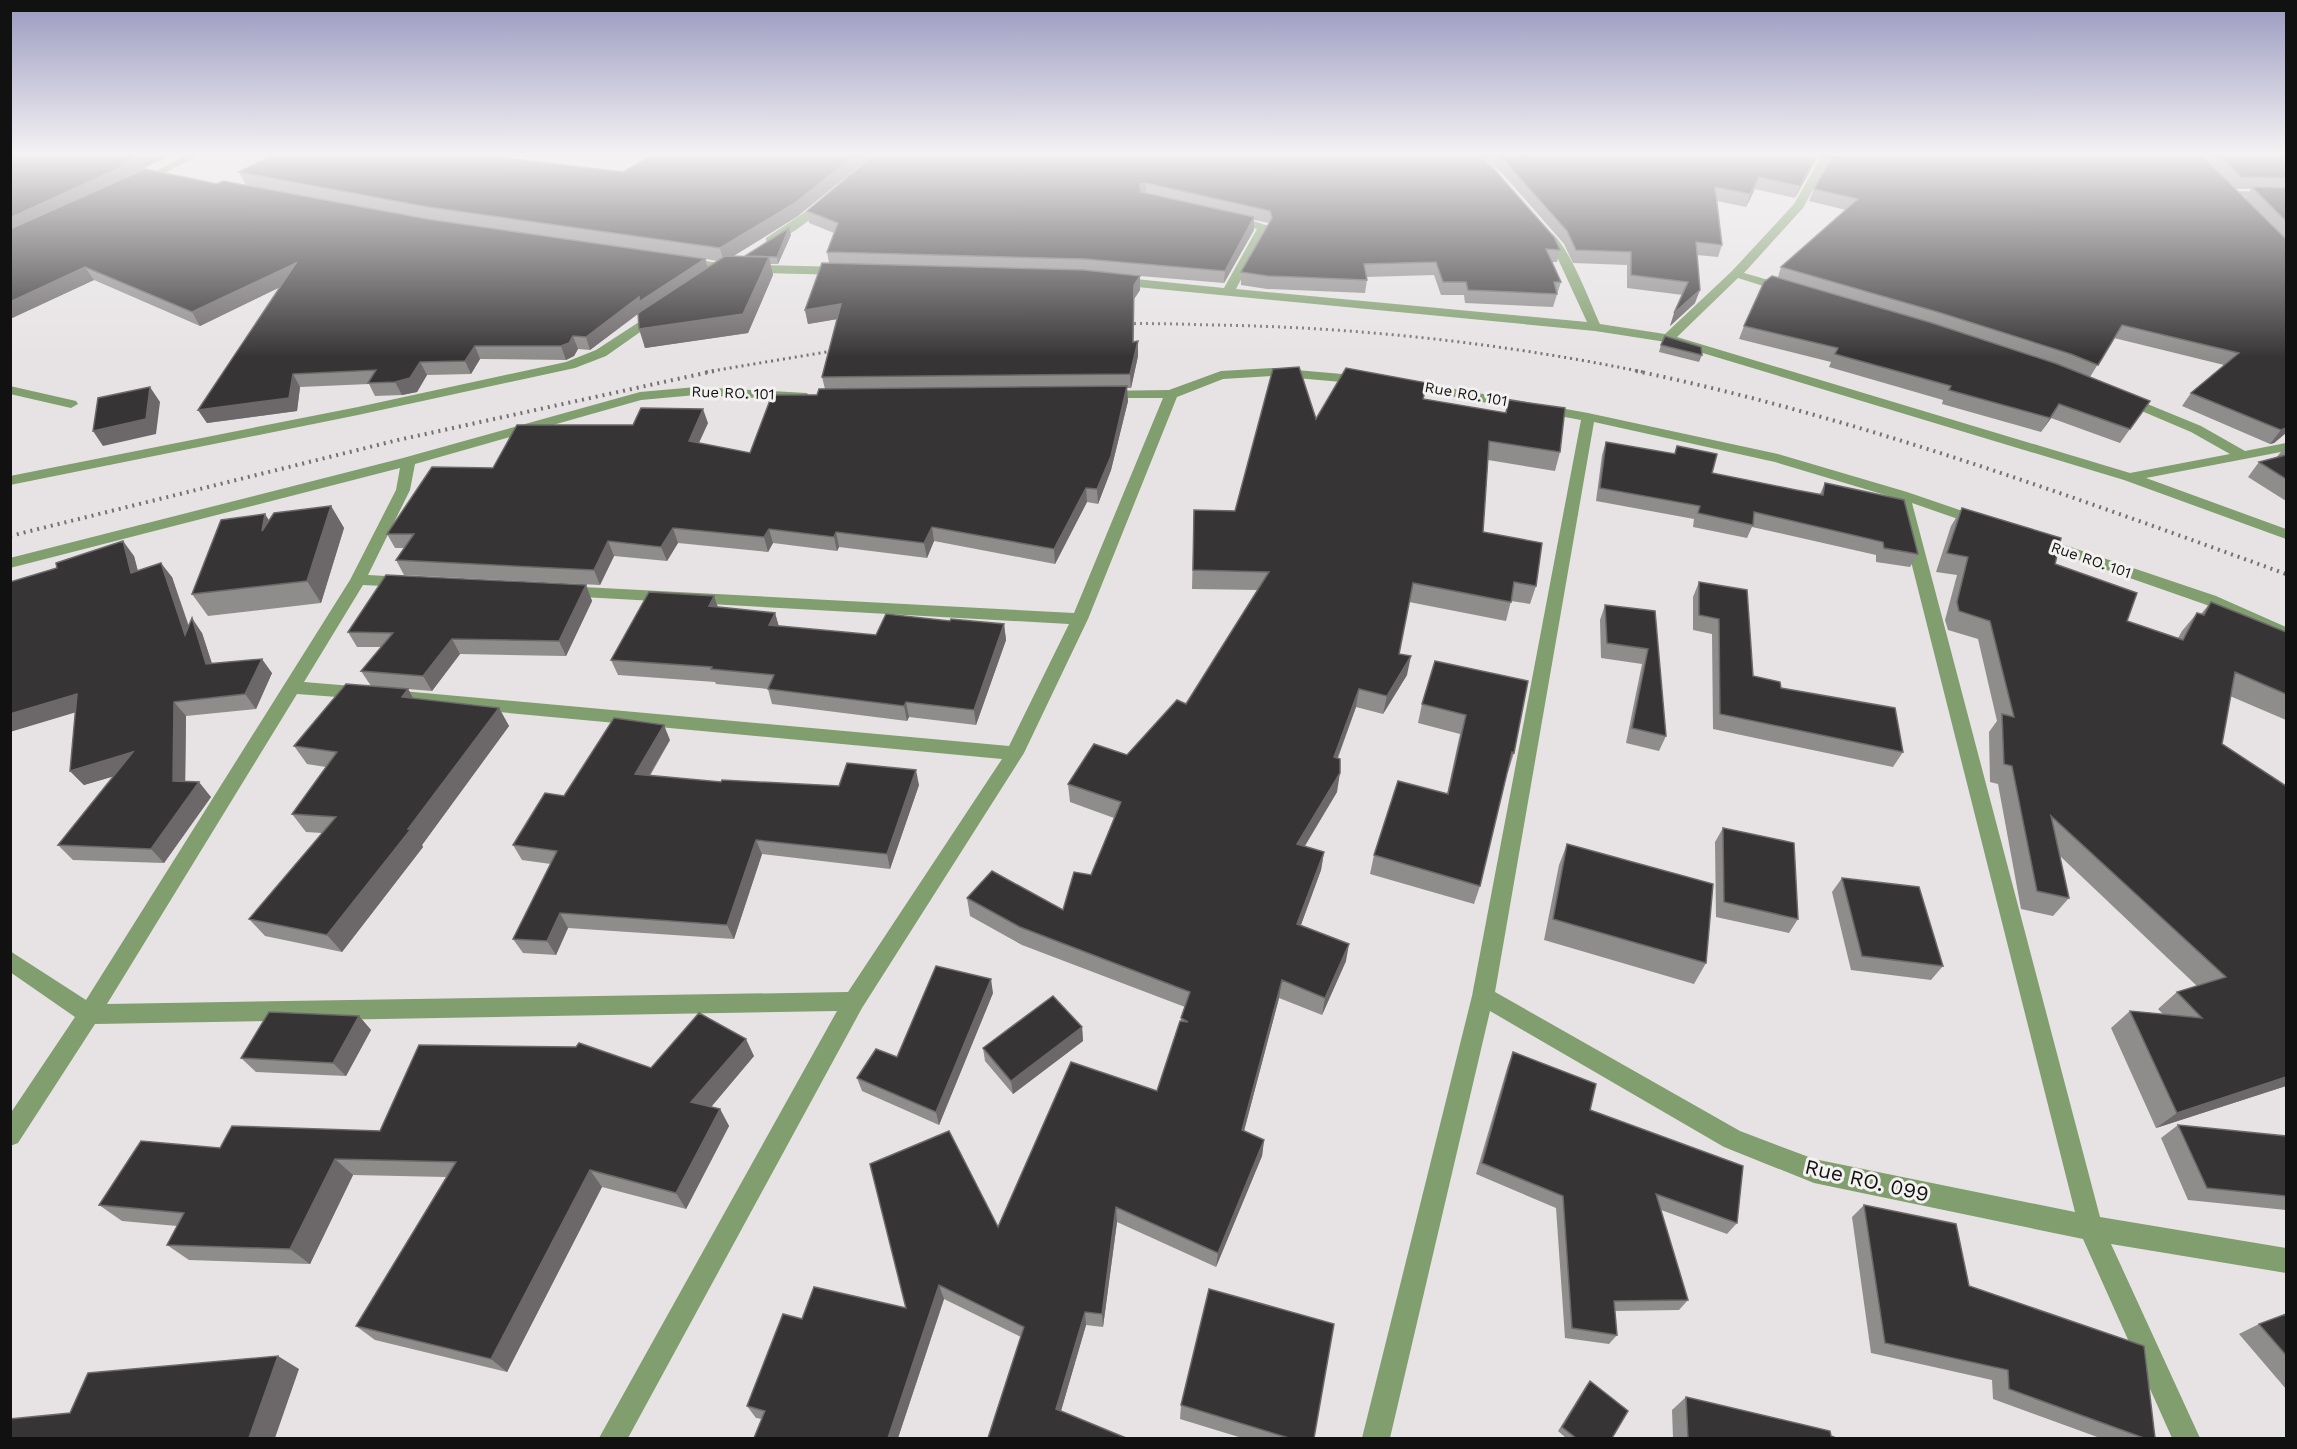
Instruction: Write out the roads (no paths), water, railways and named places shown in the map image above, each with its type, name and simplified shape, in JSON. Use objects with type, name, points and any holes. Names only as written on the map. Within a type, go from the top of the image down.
[{"type":"street","points":[[707,281],[799,223]]},
{"type":"street","points":[[1228,292],[1263,229],[1263,226],[1249,223]]},
{"type":"street","points":[[1537,223],[1558,247],[1595,327]]},
{"type":"street","points":[[1668,338],[1736,274],[1784,223]]},
{"type":"street","points":[[668,259],[726,268],[858,272]]},
{"type":"street","points":[[1736,274],[1804,295]]},
{"type":"street","points":[[1097,279],[1595,327],[1668,338],[2129,477],[2286,534]]},
{"type":"street","points":[[10,482],[358,411],[570,364],[601,352],[669,307]]},
{"type":"street","name":"Rue RO. 101","points":[[1088,394],[1172,394],[1221,375],[1273,372],[1414,384],[1588,417],[1778,458],[1902,495],[1990,525]]},
{"type":"street","points":[[10,390],[71,404]]},
{"type":"street","name":"Rue RO. 101","points":[[10,563],[408,460],[640,396],[696,391],[821,397]]},
{"type":"street","points":[[2110,393],[2196,429],[2241,454]]},
{"type":"street","points":[[613,1438],[854,1000],[1016,753],[1080,619],[1172,394]]},
{"type":"street","points":[[1376,1438],[1484,996],[1588,417]]},
{"type":"street","points":[[2129,477],[2286,447]]},
{"type":"street","points":[[10,1136],[89,1014],[358,580],[403,490],[408,460]]},
{"type":"street","points":[[1902,495],[2091,1228],[2186,1438]]},
{"type":"street","name":"Rue RO. 101","points":[[2023,536],[2210,600],[2286,633]]},
{"type":"street","points":[[358,580],[417,583]]},
{"type":"street","points":[[548,590],[1080,619]]},
{"type":"street","points":[[291,687],[1016,753]]},
{"type":"street","points":[[10,960],[89,1014],[854,1000]]},
{"type":"street","name":"Rue RO. 099","points":[[1484,996],[1732,1138],[1814,1171],[2091,1228],[2286,1260]]},
{"type":"railway","points":[[1116,324],[1267,326],[1375,333],[1483,345],[1643,372]]},
{"type":"railway","points":[[706,372],[844,349]]},
{"type":"railway","points":[[10,536],[398,440],[714,371]]},
{"type":"railway","points":[[1636,371],[1801,411],[1883,435],[2045,488],[2286,574]]}]
